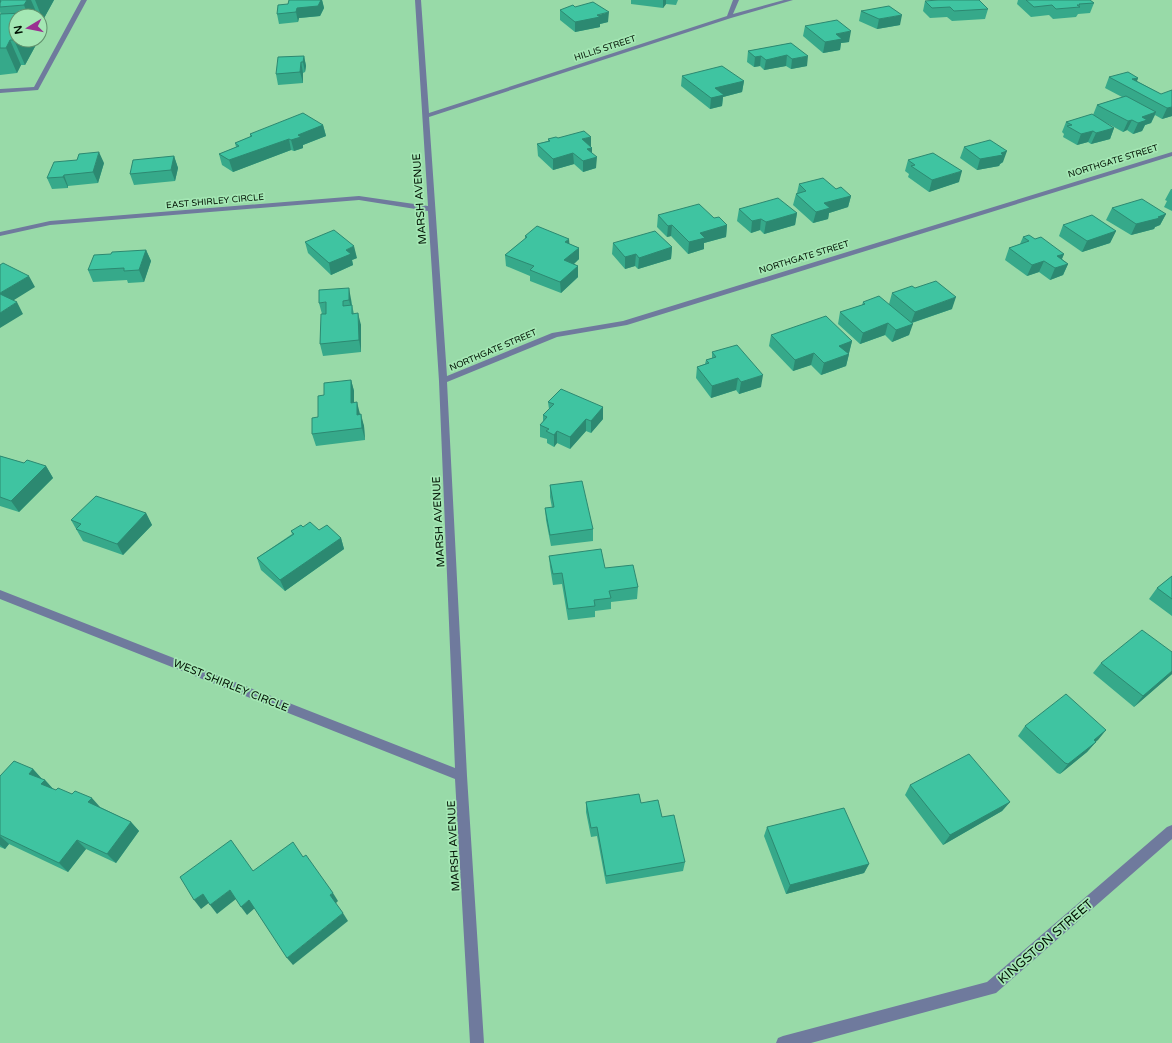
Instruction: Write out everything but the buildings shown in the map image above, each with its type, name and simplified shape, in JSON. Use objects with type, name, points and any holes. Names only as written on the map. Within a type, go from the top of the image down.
[{"type":"street","points":[[0,91],[36,89],[84,0]]},
{"type":"street","name":"MARSH AVENUE","points":[[418,0],[443,381],[461,776],[477,1043]]},
{"type":"street","points":[[729,17],[736,0]]},
{"type":"street","name":"HILLIS STREET","points":[[426,116],[729,17],[790,0]]},
{"type":"street","name":"NORTHGATE STREET","points":[[443,381],[554,335],[624,323],[1172,154]]},
{"type":"street","name":"EAST SHIRLEY CIRCLE","points":[[0,234],[50,223],[359,198],[432,209]]},
{"type":"street","name":"WEST SHIRLEY CIRCLE","points":[[0,594],[461,776]]},
{"type":"street","name":"KINGSTON STREET","points":[[783,1043],[991,988],[1172,831]]}]
